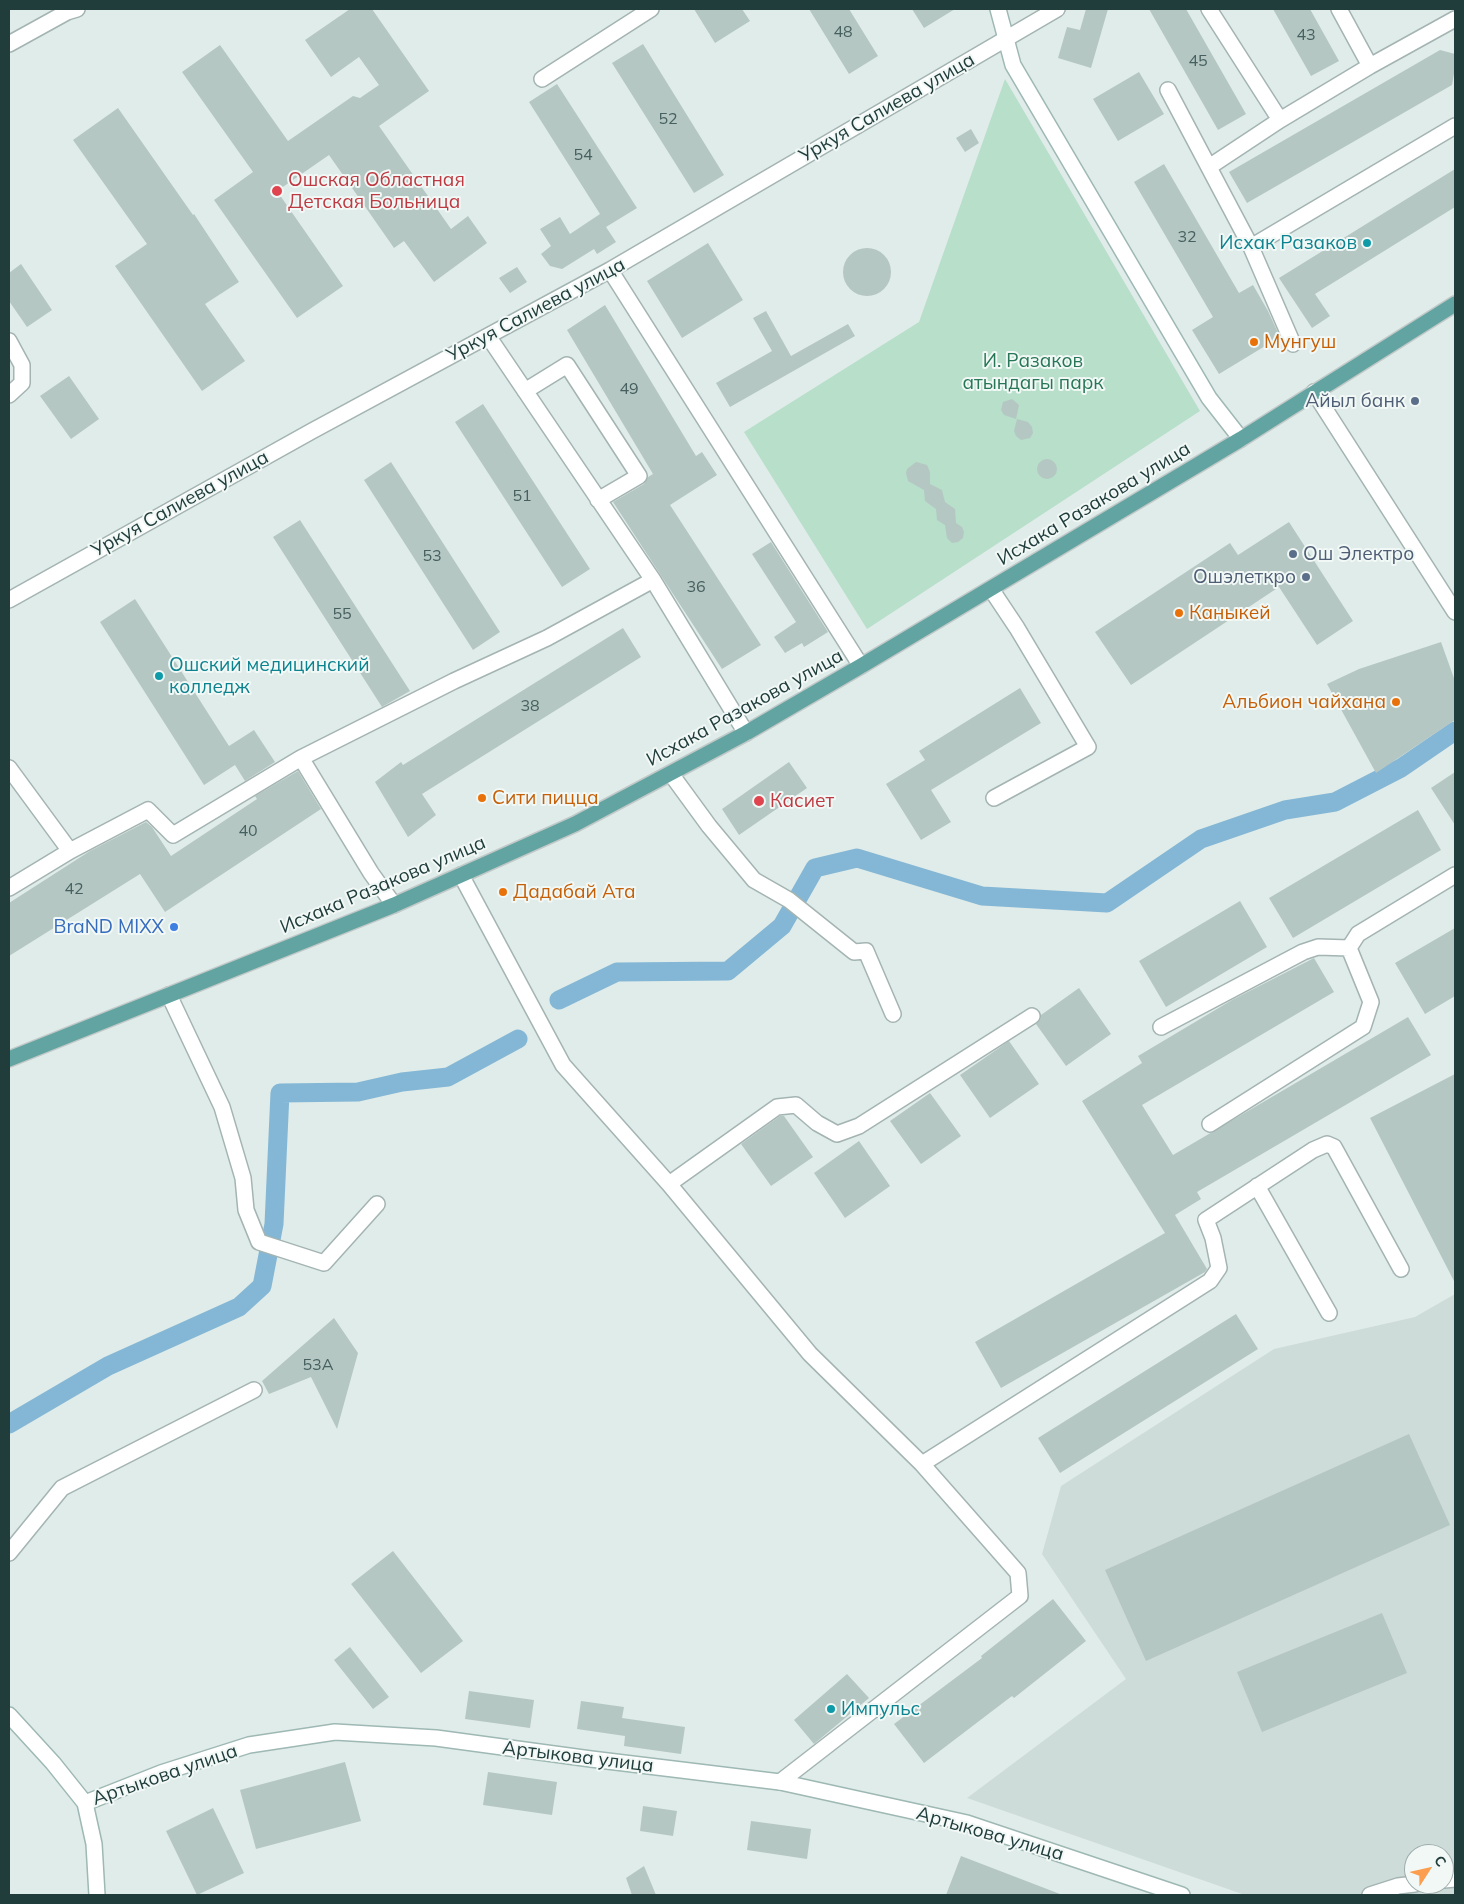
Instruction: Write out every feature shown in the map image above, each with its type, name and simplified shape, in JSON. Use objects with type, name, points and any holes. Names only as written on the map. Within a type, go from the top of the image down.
[{"type":"main road","name":"Исхака Разакова улица","points":[[9,1059],[394,905],[575,824],[671,774],[746,733],[991,589],[1241,439],[1455,304]]},
{"type":"street","points":[[9,44],[67,12],[77,9]]},
{"type":"street","points":[[542,79],[651,9]]},
{"type":"street","points":[[998,9],[1013,65],[1209,398],[1241,439]]},
{"type":"street","name":"Уркуя Салиева улица","points":[[9,600],[312,431],[610,270],[1057,9]]},
{"type":"street","points":[[1209,9],[1280,120]]},
{"type":"street","points":[[1338,9],[1370,66]]},
{"type":"street","points":[[1209,166],[1280,120],[1370,66],[1455,19]]},
{"type":"street","points":[[1168,90],[1251,247],[1293,344]]},
{"type":"street","points":[[1251,247],[1455,126]]},
{"type":"street","points":[[610,270],[861,666]]},
{"type":"street","points":[[488,336],[653,580],[746,733]]},
{"type":"street","points":[[9,341],[22,365],[22,383],[9,395]]},
{"type":"street","points":[[525,391],[567,365],[639,476],[598,500]]},
{"type":"street","points":[[1314,392],[1455,612]]},
{"type":"street","points":[[9,888],[70,851],[148,810],[173,836],[301,758],[454,681],[548,638],[653,580]]},
{"type":"street","points":[[991,589],[1017,628],[1088,748],[994,798]]},
{"type":"street","points":[[301,758],[371,873],[394,905]]},
{"type":"street","points":[[9,768],[70,851]]},
{"type":"street","points":[[671,774],[708,826],[754,880],[789,900],[854,952],[866,951],[892,1014]]},
{"type":"street","points":[[461,875],[563,1066],[669,1184],[810,1354],[922,1464],[1018,1573],[1020,1596],[780,1782]]},
{"type":"street","points":[[1349,948],[1358,934],[1455,875]]},
{"type":"street","points":[[1161,1028],[1303,952],[1318,947],[1349,948]]},
{"type":"street","points":[[1210,1124],[1363,1028],[1371,1002],[1349,948]]},
{"type":"street","points":[[169,994],[222,1107],[243,1178],[246,1210],[259,1242],[324,1263],[377,1204]]},
{"type":"street","points":[[669,1184],[777,1107],[796,1105],[817,1123],[837,1134],[858,1126],[1032,1016]]},
{"type":"street","points":[[922,1464],[1210,1281],[1219,1268],[1206,1220],[1313,1150],[1327,1144],[1334,1147],[1401,1269]]},
{"type":"street","points":[[1257,1186],[1329,1313]]},
{"type":"street","points":[[9,1553],[62,1488],[254,1390]]},
{"type":"street","name":"Артыкова улица","points":[[9,1715],[54,1763],[84,1803],[162,1773],[249,1745],[335,1732],[436,1738],[780,1782],[967,1823],[1182,1895]]},
{"type":"street","points":[[84,1803],[94,1844],[97,1895]]},
{"type":"street","points":[[1370,1895],[1404,1885]]},
{"type":"shaded area","points":[[1455,1294],[1455,1895],[1245,1895],[967,1798],[1126,1679],[1042,1554],[1061,1486],[1274,1349],[1415,1317]]},
{"type":"green space","name":"И. Разаков атындагы парк","points":[[1005,79],[1200,411],[867,629],[744,432],[919,322]]},
{"type":"building","points":[[350,9],[372,9],[429,91],[379,126],[451,229],[468,216],[487,243],[434,282],[404,241],[394,248],[329,155],[277,191],[343,286],[297,318],[214,200],[253,172],[182,72],[220,45],[288,141],[353,96],[360,98],[379,85],[359,57],[331,77],[305,40]]},
{"type":"building","points":[[694,9],[742,9],[750,21],[715,43]]},
{"type":"building","points":[[809,9],[849,9],[878,56],[849,74]]},
{"type":"building","points":[[912,9],[955,9],[924,28]]},
{"type":"building","points":[[1086,9],[1108,9],[1091,68],[1058,58],[1067,27],[1080,30]]},
{"type":"building","points":[[1149,9],[1186,9],[1246,114],[1218,130]]},
{"type":"building","points":[[1273,9],[1310,9],[1339,61],[1311,76]]},
{"type":"building","points":[[643,44],[724,175],[694,193],[612,63]]},
{"type":"building","points":[[1440,50],[1455,54],[1452,85],[1247,203],[1229,172]]},
{"type":"building","points":[[1139,72],[1164,114],[1118,141],[1093,99]]},
{"type":"building","points":[[557,84],[637,208],[606,227],[616,242],[597,254],[594,249],[562,269],[550,266],[541,254],[551,246],[540,229],[560,217],[570,234],[600,214],[529,102]]},
{"type":"building","points":[[118,108],[194,214],[239,282],[205,304],[245,361],[202,391],[115,266],[147,244],[73,140]]},
{"type":"building","points":[[971,129],[979,143],[965,152],[956,138]]},
{"type":"building","points":[[1164,164],[1239,293],[1253,285],[1280,337],[1219,374],[1192,330],[1213,317],[1134,182]]},
{"type":"building","name":"Исхак Разаков","points":[[1455,169],[1455,207],[1315,294],[1330,316],[1312,328],[1279,278]]},
{"type":"building","points":[[708,243],[743,300],[682,338],[647,281]]},
{"type":"building","points":[[862,248],[872,248],[884,255],[891,267],[891,277],[884,289],[872,296],[862,296],[854,292],[847,285],[843,277],[843,267],[847,259],[854,252]]},
{"type":"building","points":[[21,264],[52,310],[27,327],[9,301],[9,273]]},
{"type":"building","points":[[517,267],[527,282],[510,293],[499,278]]},
{"type":"building","points":[[605,305],[696,456],[702,452],[717,475],[670,505],[761,645],[722,669],[613,502],[644,484],[648,477],[653,474],[567,330]]},
{"type":"building","points":[[766,311],[791,356],[848,324],[855,336],[730,407],[716,383],[772,351],[753,318]]},
{"type":"building","points":[[69,376],[99,419],[71,439],[40,396]]},
{"type":"building","points":[[1012,399],[1019,405],[1016,419],[1004,415],[1001,410],[1003,402]]},
{"type":"building","points":[[483,404],[590,569],[562,587],[455,422]]},
{"type":"building","points":[[1017,419],[1028,422],[1032,427],[1033,433],[1030,438],[1021,440],[1016,436],[1014,431]]},
{"type":"building","points":[[1047,459],[1054,462],[1057,469],[1054,476],[1047,479],[1040,476],[1037,469],[1040,462]]},
{"type":"building","points":[[391,462],[500,632],[473,650],[364,480]]},
{"type":"building","points":[[916,462],[927,465],[930,472],[930,484],[942,490],[945,502],[955,509],[956,523],[962,527],[964,532],[963,538],[958,542],[952,543],[947,538],[945,525],[937,520],[936,509],[925,501],[924,490],[908,481],[907,469]]},
{"type":"building","points":[[300,520],[410,691],[382,707],[273,537]]},
{"type":"building","points":[[1289,522],[1353,621],[1317,645],[1279,587],[1131,685],[1095,632],[1230,543],[1238,555]]},
{"type":"building","points":[[771,542],[828,632],[804,647],[802,643],[785,653],[774,637],[796,622],[752,554]]},
{"type":"building","name":"Ошский медицинский колледж","points":[[135,599],[229,746],[254,730],[275,762],[245,781],[235,765],[204,785],[100,622]]},
{"type":"building","points":[[623,628],[641,657],[422,794],[436,815],[408,837],[375,782],[401,762],[403,765]]},
{"type":"building","name":"Альбион чайхана","points":[[1441,642],[1455,681],[1455,720],[1376,773],[1327,684],[1359,669]]},
{"type":"building","points":[[1020,688],[1041,723],[931,790],[951,822],[921,840],[886,784],[925,760],[919,751]]},
{"type":"building","points":[[789,762],[807,788],[739,835],[722,809]]},
{"type":"building","points":[[298,771],[321,809],[165,912],[140,874],[9,956],[9,903],[90,851],[146,822],[152,827],[171,856],[257,799],[255,796]]},
{"type":"building","points":[[1455,772],[1455,825],[1431,788]]},
{"type":"building","points":[[1418,810],[1441,850],[1293,938],[1269,898]]},
{"type":"building","points":[[1240,901],[1267,947],[1166,1007],[1139,961]]},
{"type":"building","points":[[1455,928],[1455,996],[1425,1014],[1395,963]]},
{"type":"building","points":[[1314,958],[1334,992],[1142,1105],[1173,1155],[1408,1017],[1431,1055],[1197,1192],[1201,1199],[1175,1215],[1207,1269],[1205,1272],[1001,1388],[975,1342],[1165,1233],[1082,1101],[1142,1063],[1138,1056],[1232,1000]]},
{"type":"building","points":[[1079,988],[1111,1034],[1066,1066],[1036,1024],[1040,1020],[1041,1015]]},
{"type":"building","points":[[1009,1041],[1039,1084],[990,1118],[960,1075]]},
{"type":"building","points":[[1455,1074],[1455,1283],[1370,1118]]},
{"type":"building","points":[[930,1093],[961,1136],[921,1164],[890,1121]]},
{"type":"building","points":[[780,1116],[784,1116],[813,1157],[771,1186],[741,1144]]},
{"type":"building","points":[[859,1141],[890,1186],[845,1218],[814,1173]]},
{"type":"building","points":[[1236,1314],[1258,1349],[1060,1473],[1038,1438]]},
{"type":"building","points":[[334,1318],[358,1353],[337,1429],[311,1377],[269,1394],[262,1381]]},
{"type":"building","points":[[1409,1434],[1450,1525],[1146,1661],[1105,1570]]},
{"type":"building","points":[[393,1551],[463,1641],[421,1673],[351,1584]]},
{"type":"building","points":[[1053,1599],[1086,1641],[1014,1698],[1012,1696],[924,1763],[894,1724],[982,1658],[981,1656]]},
{"type":"building","points":[[1382,1613],[1407,1673],[1262,1732],[1237,1672]]},
{"type":"building","points":[[350,1647],[389,1697],[373,1709],[334,1660]]},
{"type":"building","name":"Импульс","points":[[847,1674],[869,1698],[814,1744],[794,1720]]},
{"type":"building","points":[[469,1691],[534,1700],[530,1728],[465,1719]]},
{"type":"building","points":[[581,1701],[624,1707],[622,1718],[685,1727],[681,1754],[624,1746],[625,1736],[577,1729]]},
{"type":"building","points":[[345,1762],[361,1821],[256,1849],[240,1790]]},
{"type":"building","points":[[488,1772],[557,1782],[552,1815],[483,1805]]},
{"type":"building","points":[[643,1806],[677,1811],[673,1836],[640,1831]]},
{"type":"building","points":[[213,1808],[244,1873],[197,1895],[166,1831]]},
{"type":"building","points":[[751,1821],[811,1829],[807,1859],[747,1850]]},
{"type":"building","points":[[961,1856],[1060,1894],[1060,1895],[946,1895]]},
{"type":"building","points":[[644,1866],[656,1895],[632,1895],[626,1878]]},
{"type":"waterway","points":[[559,1000],[617,972],[728,971],[782,926],[815,868],[857,858],[982,896],[1107,903],[1201,839],[1285,810],[1335,802],[1401,768],[1455,731]]},
{"type":"waterway","points":[[9,1424],[108,1366],[239,1307],[262,1286],[274,1224],[280,1093],[358,1092],[402,1082],[448,1077],[518,1039]]},
{"type":"place","name":"Ошская Областная Детская Больница","points":[[277,191]]},
{"type":"place","name":"Исхак Разаков","points":[[1367,243]]},
{"type":"place","name":"Мунгуш","points":[[1254,342]]},
{"type":"place","name":"Айыл банк","points":[[1415,401]]},
{"type":"place","name":"Ош Электро","points":[[1293,554]]},
{"type":"place","name":"Ошэлеткро","points":[[1306,577]]},
{"type":"place","name":"Каныкей","points":[[1179,613]]},
{"type":"place","name":"Ошский медицинский колледж","points":[[159,676]]},
{"type":"place","name":"Альбион чайхана","points":[[1396,702]]},
{"type":"place","name":"Сити пицца","points":[[482,798]]},
{"type":"place","name":"Касиет","points":[[759,801]]},
{"type":"place","name":"Дадабай Ата","points":[[503,892]]},
{"type":"place","name":"BraND MIXX","points":[[174,927]]},
{"type":"place","name":"Импульс","points":[[831,1709]]}]
